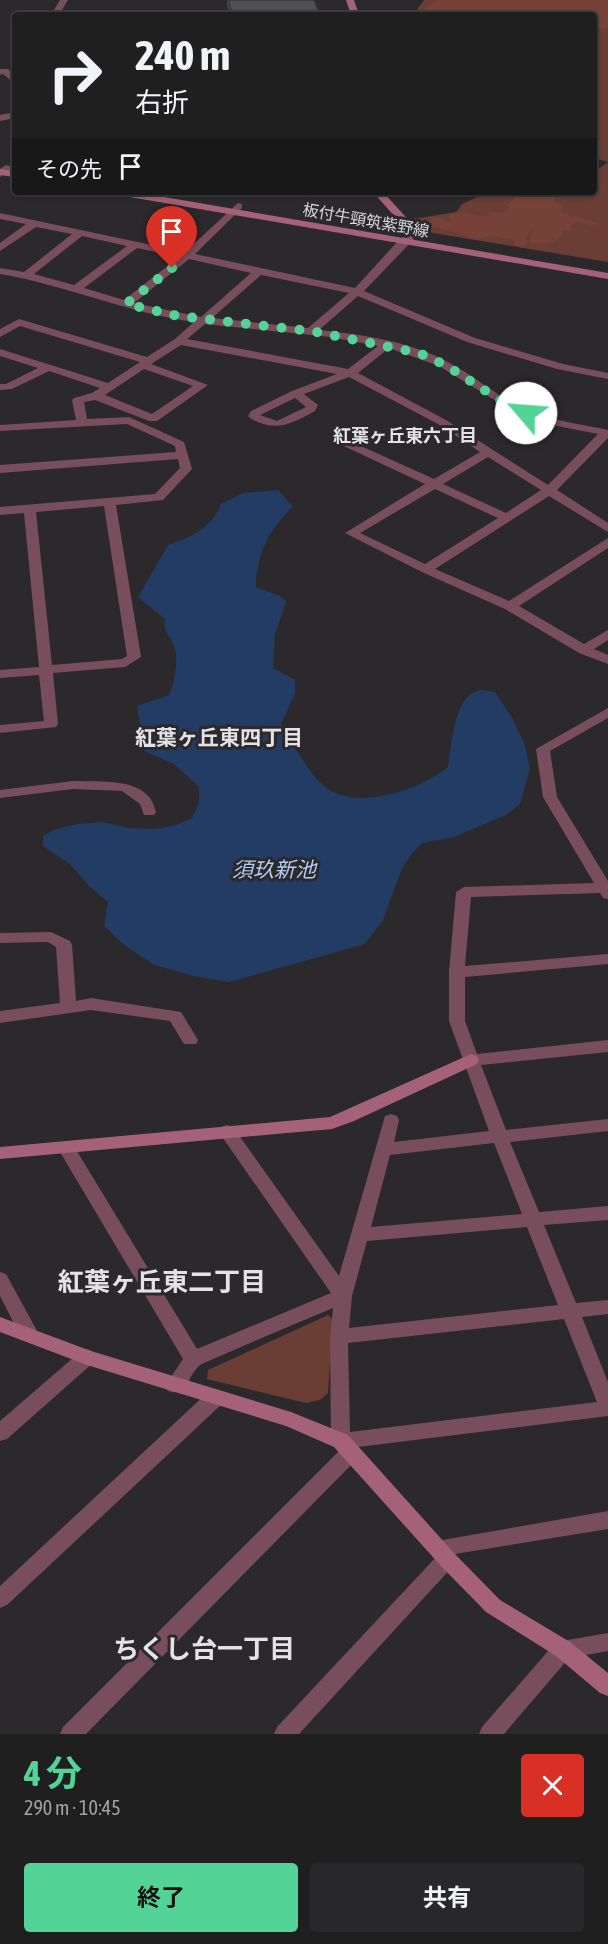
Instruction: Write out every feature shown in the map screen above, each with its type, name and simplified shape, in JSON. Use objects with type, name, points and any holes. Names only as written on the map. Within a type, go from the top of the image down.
[{"type":"street","name":"板付牛頸筑紫野線","points":[[141,195],[233,207]]},
{"type":"street","name":"板付牛頸筑紫野線","points":[[174,195],[608,276]]},
{"type":"street","points":[[126,304],[187,256],[233,207],[238,195]]},
{"type":"street","points":[[311,331],[357,292],[407,239],[409,226],[381,195]]},
{"type":"street","points":[[0,216],[357,292],[471,340],[561,367],[608,376]]},
{"type":"street","points":[[0,248],[34,223]]},
{"type":"street","points":[[27,274],[80,233]]},
{"type":"street","name":"板付牛頸筑紫野線","points":[[407,239],[608,268]]},
{"type":"street","points":[[77,288],[135,245]]},
{"type":"street","points":[[82,423],[78,400],[96,396],[179,341],[259,271]]},
{"type":"street","points":[[0,272],[27,274],[77,288],[96,297],[205,320],[311,331],[419,353],[447,366],[512,408],[540,419],[607,433]]},
{"type":"street","points":[[0,334],[19,322],[145,363],[202,385],[153,419],[96,396]]},
{"type":"street","points":[[179,341],[350,373],[442,422],[608,528]]},
{"type":"street","points":[[296,393],[350,373],[386,345]]},
{"type":"street","points":[[0,352],[108,387]]},
{"type":"street","points":[[0,387],[8,387],[47,368]]},
{"type":"street","points":[[0,428],[129,420],[180,444],[186,469],[159,497],[0,511]]},
{"type":"street","points":[[426,569],[550,490],[607,433]]},
{"type":"street","points":[[337,438],[508,518]]},
{"type":"street","points":[[488,452],[351,533],[510,606],[584,650],[608,660]]},
{"type":"street","points":[[0,469],[183,455]]},
{"type":"street","points":[[0,674],[125,663],[134,657],[109,502]]},
{"type":"street","points":[[0,729],[51,724],[30,509]]},
{"type":"street","points":[[510,606],[608,542]]},
{"type":"street","points":[[584,650],[608,634]]},
{"type":"street","points":[[606,891],[550,797],[543,749],[608,712]]},
{"type":"street","points":[[0,794],[73,785],[124,787],[147,802],[149,812]]},
{"type":"street","points":[[71,1734],[346,1447],[608,1407],[499,1136],[457,1021],[457,972],[464,892],[606,891]]},
{"type":"street","points":[[0,938],[51,937],[64,945],[68,1007]]},
{"type":"street","points":[[457,972],[608,959]]},
{"type":"street","points":[[0,1017],[91,1004],[175,1016],[190,1040]]},
{"type":"street","points":[[0,1153],[332,1123],[348,1118],[471,1060],[608,1046]]},
{"type":"street","points":[[346,1447],[339,1337],[343,1296],[391,1120]]},
{"type":"street","points":[[383,1149],[608,1125]]},
{"type":"street","points":[[227,1131],[343,1296]]},
{"type":"street","points":[[66,1147],[193,1359]]},
{"type":"street","points":[[359,1235],[608,1213]]},
{"type":"street","points":[[0,1279],[29,1335]]},
{"type":"street","points":[[176,1386],[193,1359],[343,1296]]},
{"type":"street","points":[[339,1337],[608,1307]]},
{"type":"street","points":[[0,1324],[87,1357],[291,1420],[346,1447],[493,1606],[563,1649],[608,1686]]},
{"type":"street","points":[[0,1433],[87,1357]]},
{"type":"street","points":[[0,1599],[215,1398]]},
{"type":"street","points":[[285,1734],[443,1553],[608,1520]]},
{"type":"street","points":[[490,1734],[563,1649],[608,1642]]},
{"type":"shaded area","points":[[424,0],[608,0],[608,162],[597,159],[597,12],[415,12]]},
{"type":"shaded area","points":[[608,0],[608,28],[597,29],[597,12],[425,12],[425,8],[438,1]]},
{"type":"shaded area","points":[[608,162],[608,262],[427,232],[413,219],[456,212],[462,204],[482,195],[597,195],[597,167],[600,168]]},
{"type":"shaded area","points":[[516,195],[552,195],[556,198],[553,202],[564,206],[561,210],[570,217],[576,216],[601,225],[577,222],[571,225],[571,231],[562,230],[564,232],[558,239],[546,244],[531,243],[530,235],[534,231],[532,231],[527,234],[526,239],[529,242],[522,246],[514,245],[515,240],[492,236],[478,239],[423,224],[432,221],[432,217],[443,218],[444,221],[451,222],[450,214],[455,213],[489,216],[488,212],[507,213],[509,207],[506,205],[517,196]]},
{"type":"shaded area","points":[[328,1315],[333,1320],[328,1393],[320,1400],[306,1403],[207,1379],[208,1370]]},
{"type":"water","name":"須玖新池","points":[[278,490],[293,507],[277,524],[266,543],[258,564],[256,587],[280,596],[286,602],[275,634],[273,668],[295,680],[295,693],[281,724],[317,779],[336,793],[368,798],[404,790],[436,776],[448,767],[455,722],[464,701],[471,694],[480,690],[495,692],[513,719],[525,745],[530,769],[520,804],[506,815],[454,837],[422,843],[410,856],[401,871],[383,920],[365,944],[229,982],[194,976],[154,965],[123,944],[104,926],[108,902],[89,886],[70,864],[43,846],[43,836],[53,830],[77,824],[103,822],[128,828],[155,829],[176,825],[192,818],[199,803],[199,787],[174,764],[144,751],[137,706],[169,695],[175,677],[176,658],[174,646],[166,631],[165,619],[138,597],[168,545],[200,530],[212,519],[221,504],[243,493]]},
{"type":"building","points":[[228,0],[314,0],[319,12],[232,12]]},
{"type":"district","name":"紅葉ヶ丘東六丁目","points":[[405,435]]},
{"type":"district","name":"紅葉ヶ丘東四丁目","points":[[219,737]]},
{"type":"district","name":"紅葉ヶ丘東二丁目","points":[[162,1282]]},
{"type":"district","name":"ちくし台一丁目","points":[[204,1649]]},
{"type":"route","points":[[172,268],[126,304],[205,320],[311,331],[419,353],[447,366],[512,408],[526,413]]}]
